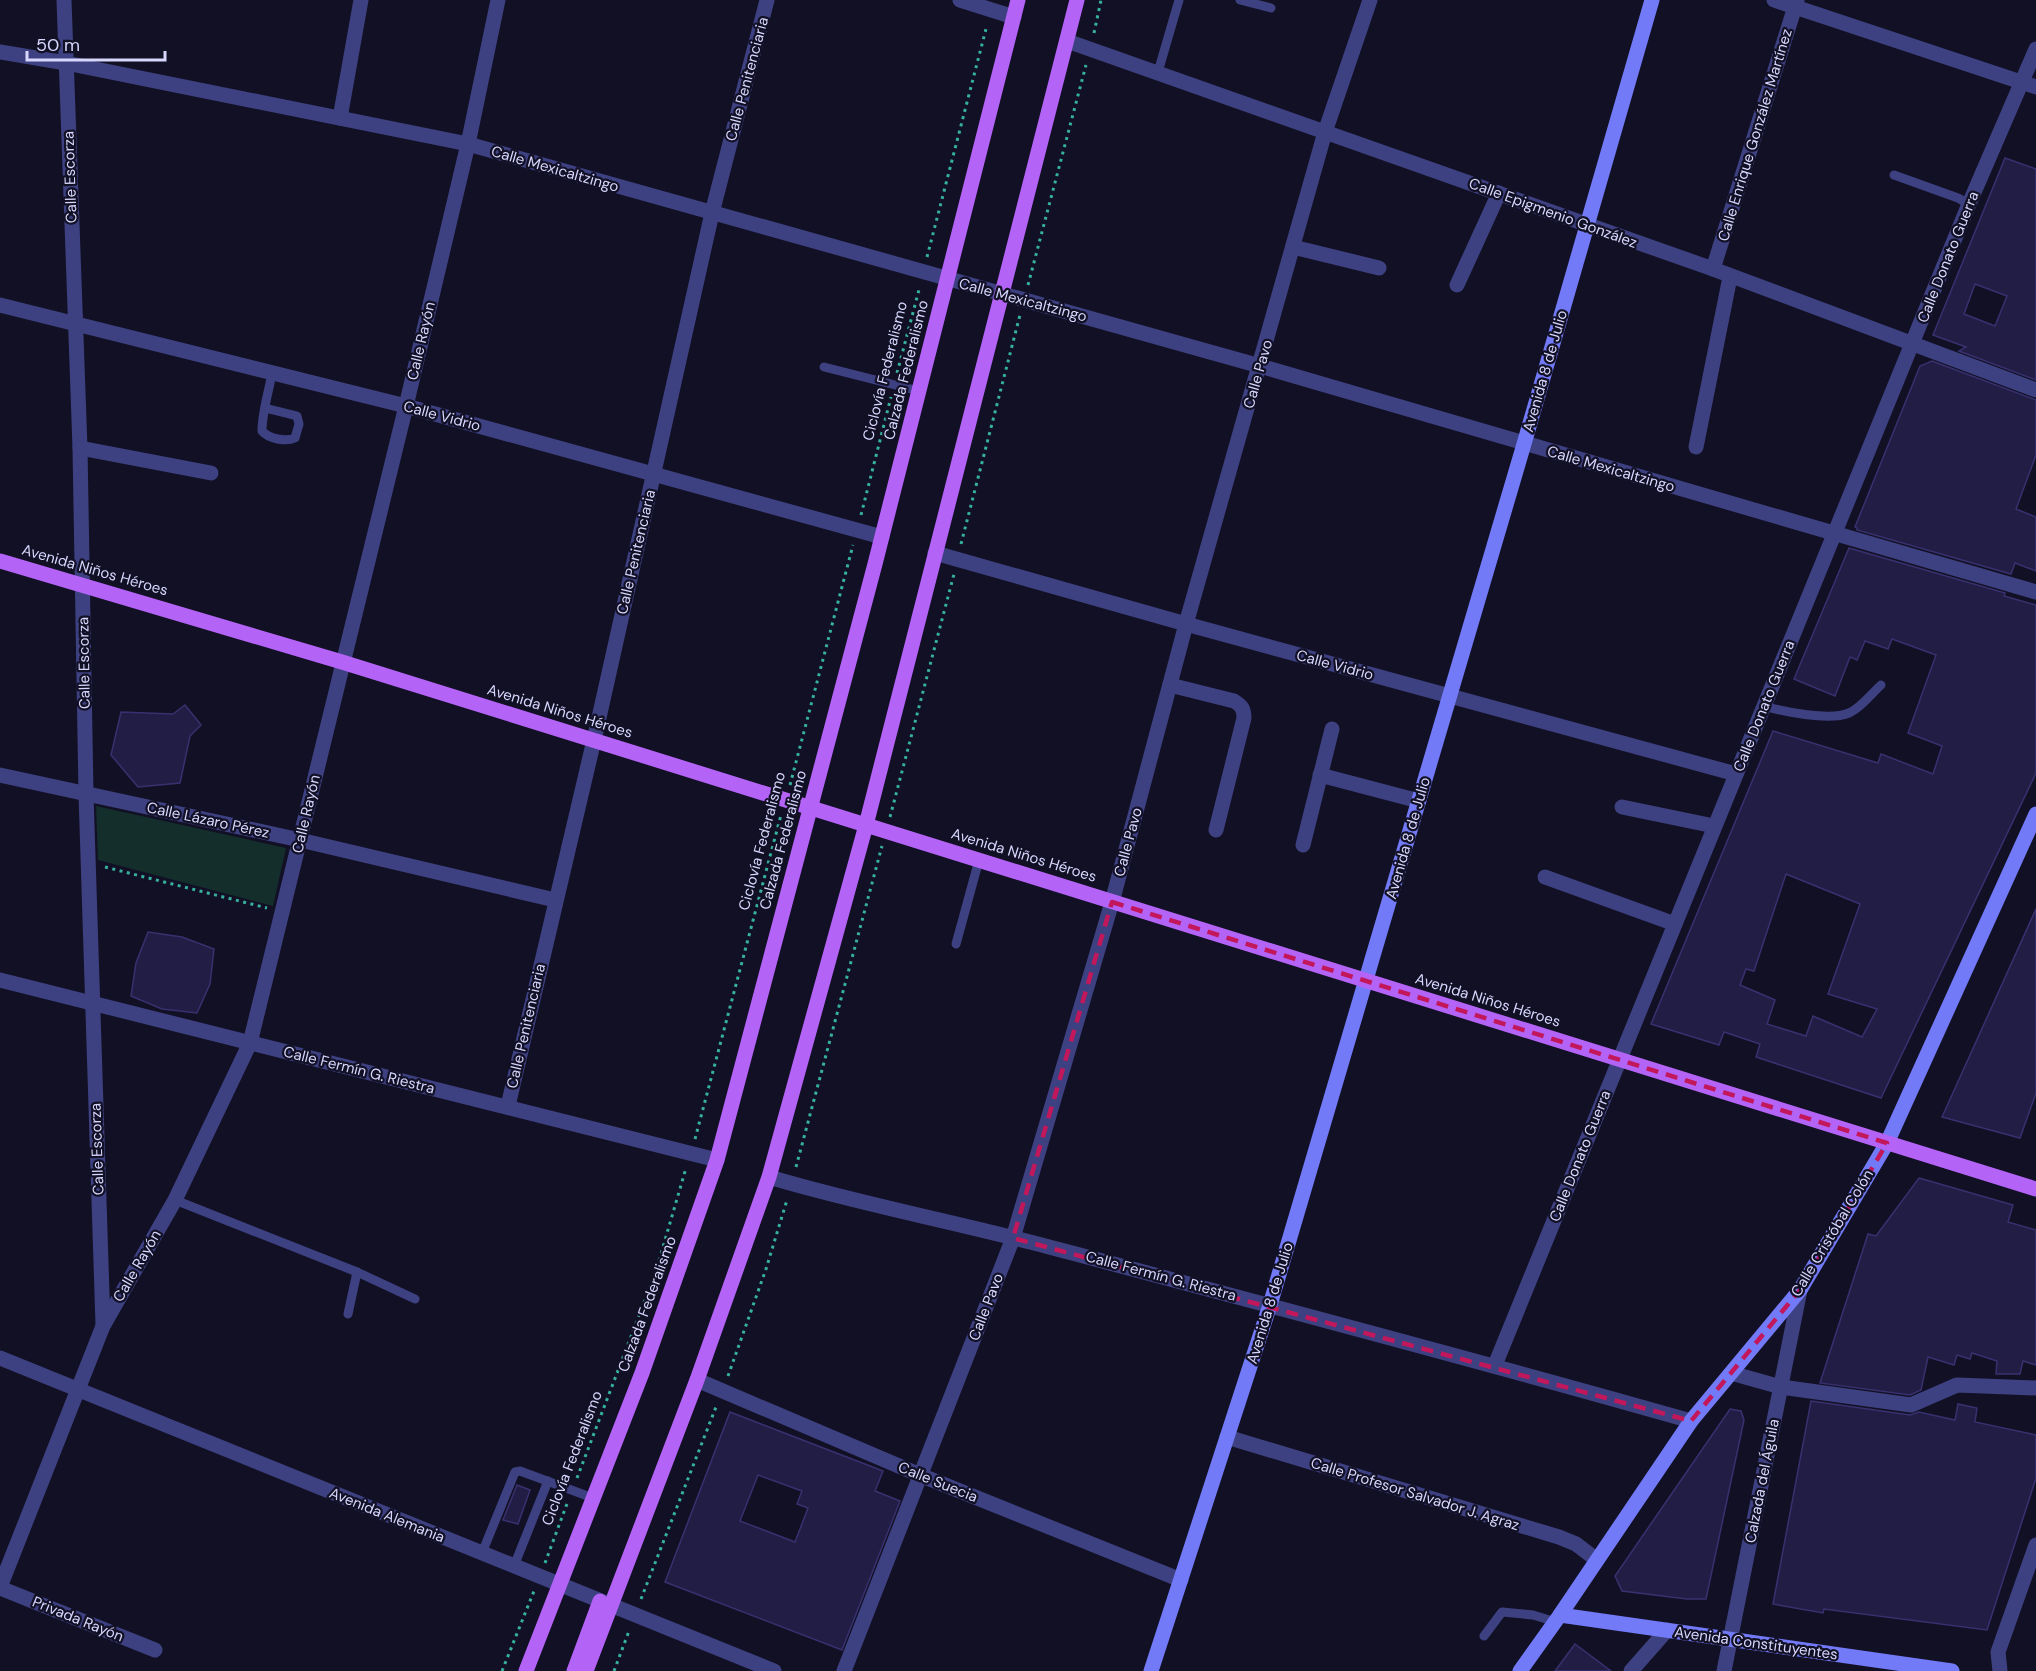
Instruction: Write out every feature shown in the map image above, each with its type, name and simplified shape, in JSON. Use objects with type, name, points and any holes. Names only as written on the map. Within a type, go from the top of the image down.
[{"type":"main road","name":"Calzada Federalismo","points":[[526,1671],[642,1373],[717,1160],[882,537],[1018,0]]},
{"type":"main road","points":[[574,1671],[606,1603],[696,1380],[769,1177],[866,825],[1077,0]]},
{"type":"main road","name":"Avenida Niños Héroes","points":[[0,561],[342,662],[2036,1189]]},
{"type":"main road","points":[[586,1671],[606,1603]]},
{"type":"street","name":"Calle Escorza","points":[[64,0],[80,448],[86,794],[103,1326]]},
{"type":"street","points":[[340,118],[361,0]]},
{"type":"street","name":"Calle Rayón","points":[[0,1587],[103,1326],[175,1200],[250,1043],[406,406],[468,144],[498,0]]},
{"type":"street","name":"Calle Penitenciaria","points":[[508,1106],[594,740],[712,213],[767,0]]},
{"type":"street","points":[[960,0],[1014,17]]},
{"type":"street","name":"Calle Pavo","points":[[844,1671],[1013,1238],[1112,902],[1186,624],[1325,132],[1370,0]]},
{"type":"street","name":"Avenida 8 de Julio","points":[[1151,1671],[1270,1305],[1524,444],[1652,0]]},
{"type":"street","points":[[1774,0],[1796,3],[2029,85]]},
{"type":"street","name":"Calle Enrique González Martínez","points":[[1713,269],[1796,3]]},
{"type":"street","name":"Calle Epigmenio González","points":[[1067,41],[1713,269],[2036,390]]},
{"type":"street","name":"Calle Donato Guerra","points":[[1495,1365],[1969,204],[2029,85],[2036,49]]},
{"type":"street","name":"Calle Mexicaltzingo","points":[[0,52],[66,63],[468,144],[1260,366],[2036,592]]},
{"type":"street","points":[[1457,285],[1499,194]]},
{"type":"street","points":[[1293,247],[1380,268]]},
{"type":"street","points":[[1696,447],[1730,277]]},
{"type":"street","name":"Calle Vidrio","points":[[0,305],[406,406],[882,537]]},
{"type":"street","points":[[80,448],[211,473]]},
{"type":"street","name":"Calle Vidrio","points":[[935,553],[1736,774]]},
{"type":"street","points":[[1170,686],[1234,701],[1244,711],[1216,830]]},
{"type":"street","points":[[1303,845],[1332,729]]},
{"type":"street","name":"Calle Lázaro Pérez","points":[[0,775],[300,840],[555,900]]},
{"type":"street","points":[[1320,775],[1419,801]]},
{"type":"street","points":[[1622,807],[1714,826]]},
{"type":"street","name":"Calle Cristóbal Colón","points":[[1520,1671],[1691,1421],[1800,1290],[1887,1143],[2036,814]]},
{"type":"street","points":[[1545,877],[1675,924]]},
{"type":"street","name":"Calle Fermín G. Riestra","points":[[0,980],[717,1160]]},
{"type":"street","name":"Calle Fermín G. Riestra","points":[[769,1177],[1270,1305],[1495,1365],[1691,1421]]},
{"type":"street","name":"Calzada del Águila","points":[[1724,1671],[1800,1290]]},
{"type":"street","name":"Avenida Alemania","points":[[0,1358],[774,1671]]},
{"type":"street","points":[[1731,1373],[1781,1387],[1911,1405],[1957,1385],[2036,1388]]},
{"type":"street","name":"Calle Suecia","points":[[696,1380],[920,1475],[1181,1580]]},
{"type":"street","name":"Calle Profesor Salvador J. Agraz","points":[[1227,1437],[1559,1537],[1576,1544],[1597,1560]]},
{"type":"street","points":[[2000,1671],[1998,1652],[2036,1545]]},
{"type":"street","name":"Privada Rayón","points":[[0,1587],[155,1650]]},
{"type":"street","name":"Avenida Constituyentes","points":[[1558,1618],[1667,1630],[1952,1671]]},
{"type":"street","points":[[1631,1671],[1667,1630]]},
{"type":"lane","points":[[1158,72],[1179,0]]},
{"type":"lane","points":[[1240,0],[1270,8]]},
{"type":"lane","points":[[1894,175],[1969,204]]},
{"type":"lane","points":[[824,367],[919,391]]},
{"type":"lane","points":[[265,408],[297,416],[299,424],[295,438],[287,440],[264,434],[262,427],[265,408],[272,373]]},
{"type":"lane","points":[[1764,706],[1807,714],[1840,716],[1860,706],[1881,685]]},
{"type":"lane","points":[[956,944],[979,860]]},
{"type":"lane","points":[[175,1200],[357,1272],[415,1299]]},
{"type":"lane","points":[[348,1314],[357,1272]]},
{"type":"lane","points":[[482,1553],[515,1472],[520,1471],[593,1497]]},
{"type":"lane","points":[[514,1566],[548,1481]]},
{"type":"lane","points":[[1484,1636],[1502,1612],[1558,1618]]},
{"type":"path","name":"Ciclovía Federalismo","points":[[502,1671],[656,1271],[691,1153],[857,530],[991,10]]},
{"type":"path","points":[[88,862],[282,912]]},
{"type":"highlighted area","points":[[1112,902],[1887,1143],[1800,1290],[1691,1421],[1013,1238]]},
{"type":"green space","points":[[96,806],[286,848],[273,906],[98,860]]},
{"type":"building","points":[[2005,158],[2036,169],[2036,380],[1959,351],[1966,347],[1933,335]],"holes":[[[1975,284],[2007,296],[1995,326],[1964,314]]]},
{"type":"building","points":[[1932,361],[2036,400],[2036,455],[2016,509],[2036,517],[2036,571],[2015,563],[2011,574],[1857,530],[1855,527],[1920,366]]},
{"type":"building","points":[[1849,548],[2005,593],[2004,596],[2036,605],[2036,773],[1881,1098],[1756,1057],[1760,1044],[1724,1032],[1719,1045],[1651,1024],[1773,731],[1878,763],[1881,754],[1933,774],[1942,746],[1908,733],[1936,655],[1892,639],[1888,649],[1865,641],[1857,660],[1850,657],[1835,696],[1794,679]],"holes":[[[1786,874],[1860,904],[1828,994],[1877,1009],[1862,1037],[1813,1016],[1806,1036],[1767,1024],[1775,1000],[1740,985],[1746,969],[1754,971]]]},
{"type":"building","points":[[185,705],[201,725],[190,736],[180,783],[138,787],[111,755],[121,712],[173,714]]},
{"type":"building","points":[[2036,909],[2036,1093],[2020,1138],[1942,1117]]},
{"type":"building","points":[[148,932],[182,937],[214,949],[210,984],[197,1013],[162,1009],[131,996],[136,963]]},
{"type":"building","points":[[1919,1178],[2013,1205],[2008,1222],[2036,1230],[2036,1365],[2023,1361],[2020,1374],[1996,1374],[1997,1361],[1972,1353],[1970,1359],[1957,1355],[1954,1365],[1928,1357],[1921,1390],[1910,1395],[1820,1383],[1868,1234],[1876,1236]]},
{"type":"building","points":[[1811,1401],[1910,1415],[1919,1412],[1955,1420],[1958,1404],[1977,1408],[1975,1422],[2036,1435],[2036,1478],[1987,1630],[1824,1609],[1823,1613],[1773,1604]]},
{"type":"building","points":[[1730,1409],[1741,1411],[1744,1420],[1706,1599],[1687,1599],[1622,1591],[1615,1576]]},
{"type":"building","points":[[730,1412],[883,1471],[875,1491],[900,1501],[842,1650],[665,1582]],"holes":[[[758,1475],[802,1491],[797,1504],[808,1508],[795,1542],[740,1521]]]},
{"type":"building","points":[[517,1485],[530,1490],[518,1524],[503,1520]]},
{"type":"building","points":[[1575,1644],[1611,1671],[1555,1671]]}]
